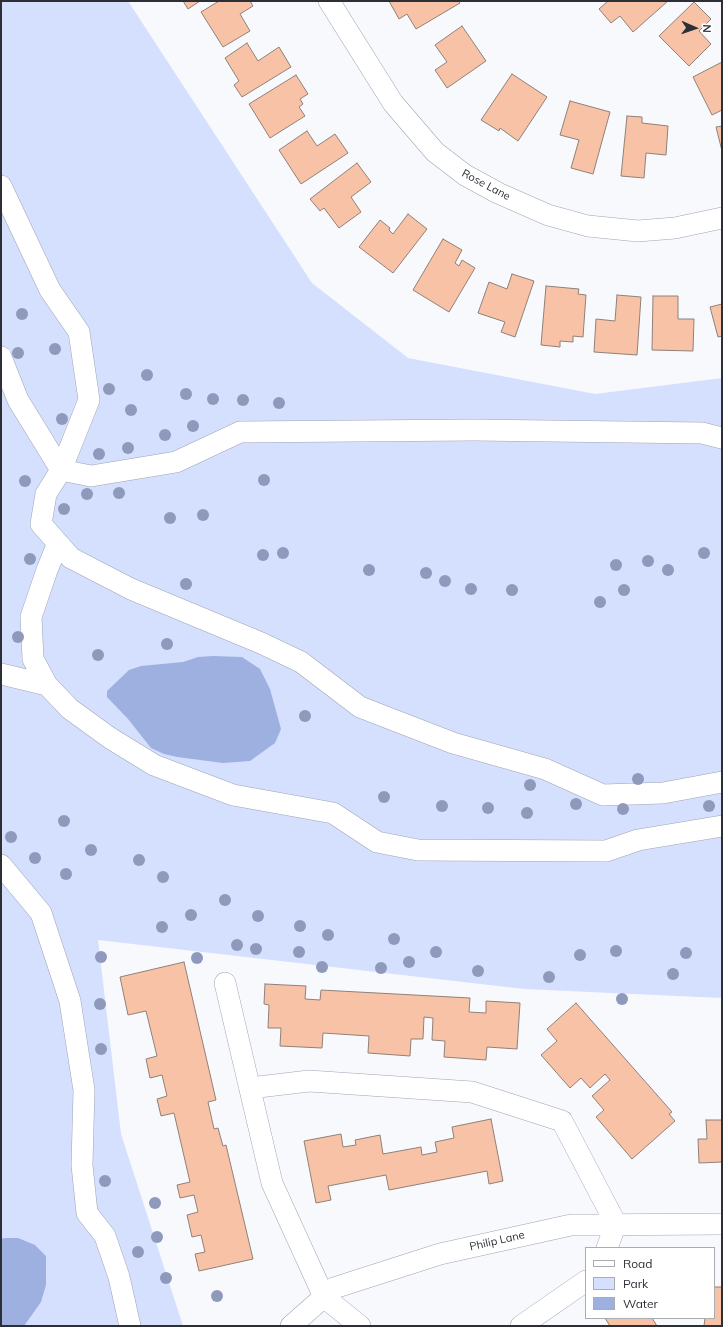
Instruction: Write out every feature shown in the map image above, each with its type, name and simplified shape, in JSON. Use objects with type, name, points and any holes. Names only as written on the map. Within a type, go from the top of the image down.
[{"type":"street","name":"Rose Lane","points":[[329,1],[393,103],[435,152],[465,175],[498,193],[548,215],[588,226],[638,231],[675,228],[722,218]]},
{"type":"street","points":[[1,186],[50,290],[79,332],[89,400],[61,470],[46,494],[41,524],[71,558],[131,589],[261,643],[302,662],[360,707],[453,743],[545,769],[603,795],[663,793],[722,782]]},
{"type":"street","points":[[1,357],[18,400],[61,470],[91,476],[176,462],[240,432],[474,430],[702,434],[722,438]]},
{"type":"street","points":[[58,543],[31,617],[33,659],[47,685],[70,709],[110,738],[154,765],[233,796],[333,813],[377,842],[418,850],[606,851],[638,840],[722,826]]},
{"type":"street","points":[[1,674],[47,685]]},
{"type":"street","points":[[1,865],[41,912],[70,1001],[84,1090],[82,1165],[87,1213],[105,1236],[118,1277],[130,1326]]},
{"type":"street","points":[[226,983],[272,1183],[324,1297],[360,1326]]},
{"type":"street","points":[[250,1088],[309,1081],[472,1092],[562,1121],[616,1224],[607,1247]]},
{"type":"street","name":"Philip Lane","points":[[291,1326],[334,1288],[440,1254],[572,1224],[722,1224]]},
{"type":"street","points":[[521,1326],[585,1282]]},
{"type":"green space","points":[[1,1],[128,1],[312,283],[408,358],[595,394],[722,378],[722,998],[524,989],[98,940],[121,1134],[183,1326],[1,1326]]},
{"type":"water","points":[[198,657],[242,657],[260,669],[270,689],[281,729],[275,743],[250,761],[223,763],[164,754],[151,748],[128,719],[107,697],[107,691],[129,670],[141,666],[183,662]]},
{"type":"water","points":[[18,1238],[35,1245],[46,1256],[46,1285],[41,1302],[24,1326],[1,1326],[1,1239]]},
{"type":"building","points":[[183,1],[200,1],[188,9]]},
{"type":"building","points":[[219,1],[250,1],[253,6],[240,14],[250,31],[223,47],[201,12]]},
{"type":"building","points":[[389,1],[458,1],[460,3],[416,29],[407,14],[399,19]]},
{"type":"building","points":[[608,1],[668,1],[633,32],[620,16],[611,23],[599,9]]},
{"type":"building","points":[[694,2],[711,19],[699,31],[711,44],[689,66],[659,36]]},
{"type":"building","points":[[462,26],[486,61],[447,88],[435,70],[447,62],[435,45]]},
{"type":"building","points":[[247,43],[258,61],[279,47],[291,67],[242,97],[234,85],[239,81],[225,58]]},
{"type":"building","points":[[722,62],[722,110],[712,115],[693,77]]},
{"type":"building","points":[[512,74],[547,97],[518,141],[500,128],[499,131],[481,120]]},
{"type":"building","points":[[296,75],[308,94],[300,99],[303,104],[299,107],[305,116],[270,138],[249,104]]},
{"type":"building","points":[[570,101],[610,112],[593,174],[571,168],[579,140],[560,135]]},
{"type":"building","points":[[627,116],[642,117],[642,123],[668,126],[666,155],[646,153],[644,178],[621,176]]},
{"type":"building","points":[[722,126],[722,151],[716,127]]},
{"type":"building","points":[[307,131],[317,146],[335,134],[348,153],[301,184],[279,150]]},
{"type":"building","points":[[357,163],[371,182],[351,197],[361,212],[339,228],[324,208],[320,211],[310,199]]},
{"type":"building","points":[[408,214],[427,229],[393,273],[359,247],[380,220],[390,228],[389,230],[393,234]]},
{"type":"building","points":[[443,239],[462,250],[455,263],[459,266],[462,260],[475,268],[449,312],[413,290]]},
{"type":"building","points":[[512,274],[534,281],[515,337],[501,332],[505,322],[478,313],[489,282],[507,289]]},
{"type":"building","points":[[546,286],[579,289],[578,294],[586,295],[583,337],[573,336],[573,342],[560,341],[560,347],[541,345]]},
{"type":"building","points":[[617,295],[641,297],[637,355],[594,352],[596,319],[615,321]]},
{"type":"building","points":[[653,296],[678,296],[678,319],[694,319],[693,351],[652,350]]},
{"type":"building","points":[[722,304],[722,336],[718,337],[710,307]]},
{"type":"building","points":[[184,962],[216,1100],[208,1102],[214,1129],[218,1128],[223,1146],[226,1145],[253,1259],[199,1271],[195,1254],[205,1252],[201,1235],[192,1237],[187,1215],[198,1212],[194,1195],[180,1198],[177,1185],[190,1182],[174,1113],[161,1116],[157,1099],[167,1096],[162,1075],[150,1078],[146,1059],[157,1056],[146,1011],[128,1015],[120,977]]},
{"type":"building","points":[[265,984],[306,986],[305,999],[320,1000],[321,990],[470,998],[469,1012],[486,1013],[486,1001],[520,1003],[517,1049],[487,1047],[486,1060],[444,1057],[445,1041],[432,1040],[433,1018],[424,1017],[423,1039],[411,1039],[410,1056],[368,1053],[369,1036],[323,1033],[322,1048],[280,1046],[281,1028],[268,1028],[269,1005],[264,1004]]},
{"type":"building","points":[[576,1003],[672,1112],[669,1114],[675,1121],[632,1159],[596,1117],[604,1110],[592,1096],[610,1080],[605,1074],[590,1088],[581,1078],[570,1088],[541,1055],[557,1041],[547,1029]]},
{"type":"building","points":[[491,1119],[503,1181],[489,1184],[487,1171],[389,1190],[386,1175],[328,1186],[331,1200],[316,1203],[304,1141],[341,1134],[343,1147],[356,1145],[355,1140],[380,1135],[383,1154],[421,1147],[422,1155],[437,1152],[435,1142],[454,1138],[452,1127]]},
{"type":"building","points":[[706,1120],[722,1120],[722,1162],[699,1163],[698,1139],[707,1139]]},
{"type":"building","points":[[715,1287],[722,1287],[722,1326],[704,1326],[705,1319],[715,1319]]},
{"type":"building","points":[[606,1319],[653,1319],[657,1326],[610,1326]]}]
